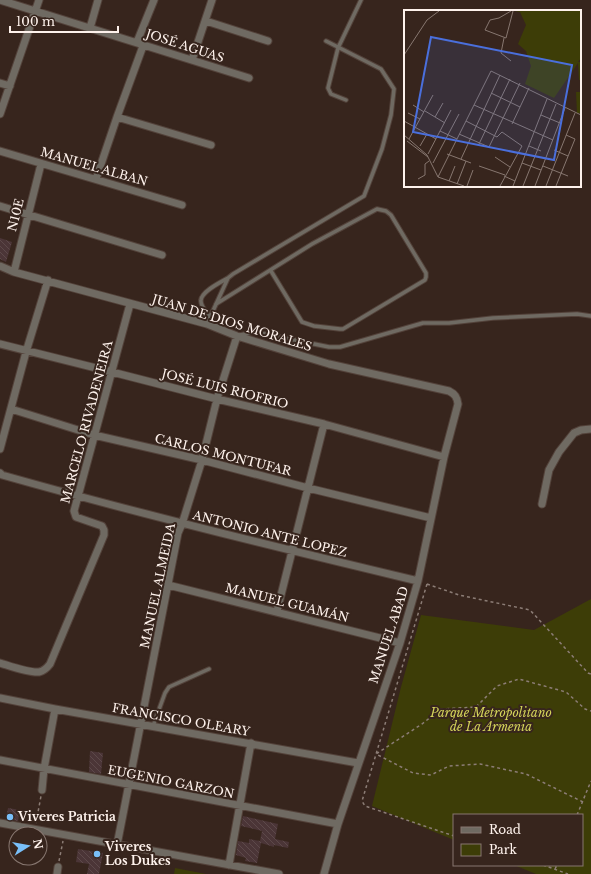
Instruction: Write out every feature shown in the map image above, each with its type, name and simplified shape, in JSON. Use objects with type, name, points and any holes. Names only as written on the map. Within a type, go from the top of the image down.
[{"type":"street","name":"JOSÉ AGUAS","points":[[0,0],[249,78]]},
{"type":"street","points":[[0,114],[38,0]]},
{"type":"street","points":[[90,28],[98,0]]},
{"type":"street","points":[[96,179],[154,0]]},
{"type":"street","points":[[192,60],[212,0]]},
{"type":"street","points":[[206,21],[268,41]]},
{"type":"street","points":[[0,83],[10,86]]},
{"type":"street","points":[[117,117],[211,145]]},
{"type":"street","name":"MANUEL ALBAN","points":[[0,151],[182,205]]},
{"type":"street","name":"N10E","points":[[14,272],[41,164]]},
{"type":"street","points":[[0,206],[162,255]]},
{"type":"street","name":"JUAN DE DIOS MORALES","points":[[0,266],[14,272],[48,280],[130,304],[208,321],[237,336],[330,364],[449,391],[455,394],[457,398]]},
{"type":"street","points":[[0,449],[26,352],[48,280]]},
{"type":"street","name":"MARCELO RIVADENEIRA","points":[[0,663],[34,672],[44,671],[50,664],[105,532],[102,526],[76,517],[74,511],[130,304]]},
{"type":"street","name":"MANUEL ALMEIDA","points":[[117,845],[178,533],[202,460],[217,399],[237,336]]},
{"type":"street","name":"JOSÉ LUIS RIOFRIO","points":[[0,344],[26,352],[324,424],[444,457]]},
{"type":"street","name":"MANUEL ABAD","points":[[324,874],[338,824],[400,643],[418,581],[444,457],[458,404],[457,398]]},
{"type":"street","name":"CARLOS MONTUFAR","points":[[11,409],[94,435],[202,460],[431,518]]},
{"type":"street","points":[[277,611],[324,424]]},
{"type":"street","points":[[542,504],[549,470],[559,452],[574,433],[581,430],[591,429]]},
{"type":"street","name":"ANTONIO ANTE LOPEZ","points":[[1,474],[182,524],[418,581]]},
{"type":"street","name":"MANUEL GUAMÁN","points":[[168,585],[277,611],[400,643]]},
{"type":"street","name":"FRANCISCO OLEARY","points":[[0,698],[358,763]]},
{"type":"street","points":[[42,790],[44,769],[55,709]]},
{"type":"street","points":[[229,865],[251,743]]},
{"type":"street","name":"EUGENIO GARZON","points":[[0,760],[338,824]]},
{"type":"street","points":[[0,823],[15,826]]},
{"type":"street","points":[[48,832],[279,874]]},
{"type":"lane","points":[[346,100],[331,94],[328,88],[338,48],[361,0]]},
{"type":"lane","points":[[208,321],[201,300],[204,294],[233,274],[364,196],[382,149],[391,116],[394,89],[381,69],[326,42]]},
{"type":"lane","points":[[216,304],[312,244],[373,211],[380,209],[391,215],[426,273],[426,277],[425,280],[344,329],[340,329],[314,326],[302,322],[271,271]]},
{"type":"lane","points":[[208,321],[228,278]]},
{"type":"lane","points":[[237,336],[255,332],[306,343],[334,347],[423,323],[449,323],[493,318],[577,314],[591,316]]},
{"type":"lane","points":[[153,726],[165,693],[169,687],[209,669]]},
{"type":"path","points":[[418,581],[459,594],[530,610],[588,674],[591,674]]},
{"type":"path","points":[[427,584],[362,801],[365,806],[453,836]]},
{"type":"path","points":[[376,754],[442,709],[476,707],[497,686],[519,679],[566,692],[585,709],[591,711]]},
{"type":"path","points":[[376,754],[412,773],[431,775],[449,766],[480,764],[526,774],[582,802]]},
{"type":"path","points":[[577,814],[591,781]]},
{"type":"path","points":[[36,826],[42,790]]},
{"type":"path","points":[[57,870],[64,835]]},
{"type":"path","points":[[546,866],[568,874]]},
{"type":"green space","name":"Parque Metropolitano de La Armenia","points":[[591,599],[591,874],[536,874],[516,866],[583,866],[583,814],[453,814],[453,840],[372,806],[401,687],[421,615],[534,630]]},
{"type":"green space","points":[[175,868],[206,874],[174,874]]},
{"type":"building","points":[[0,238],[12,242],[6,262],[0,259]]},
{"type":"building","points":[[90,751],[103,753],[101,774],[89,772]]},
{"type":"building","points":[[8,808],[20,810],[18,821],[6,819]]},
{"type":"building","points":[[243,816],[278,824],[275,839],[289,842],[288,848],[274,845],[274,847],[261,843],[257,863],[245,861],[246,858],[236,855],[238,841],[249,843],[249,839],[260,841],[262,831],[241,826]]},
{"type":"building","points":[[78,849],[103,853],[99,874],[87,874],[89,864],[76,862]]},
{"type":"place","name":"Viveres Patricia","points":[[10,817]]},
{"type":"place","name":"Viveres Los Dukes","points":[[97,854]]}]
